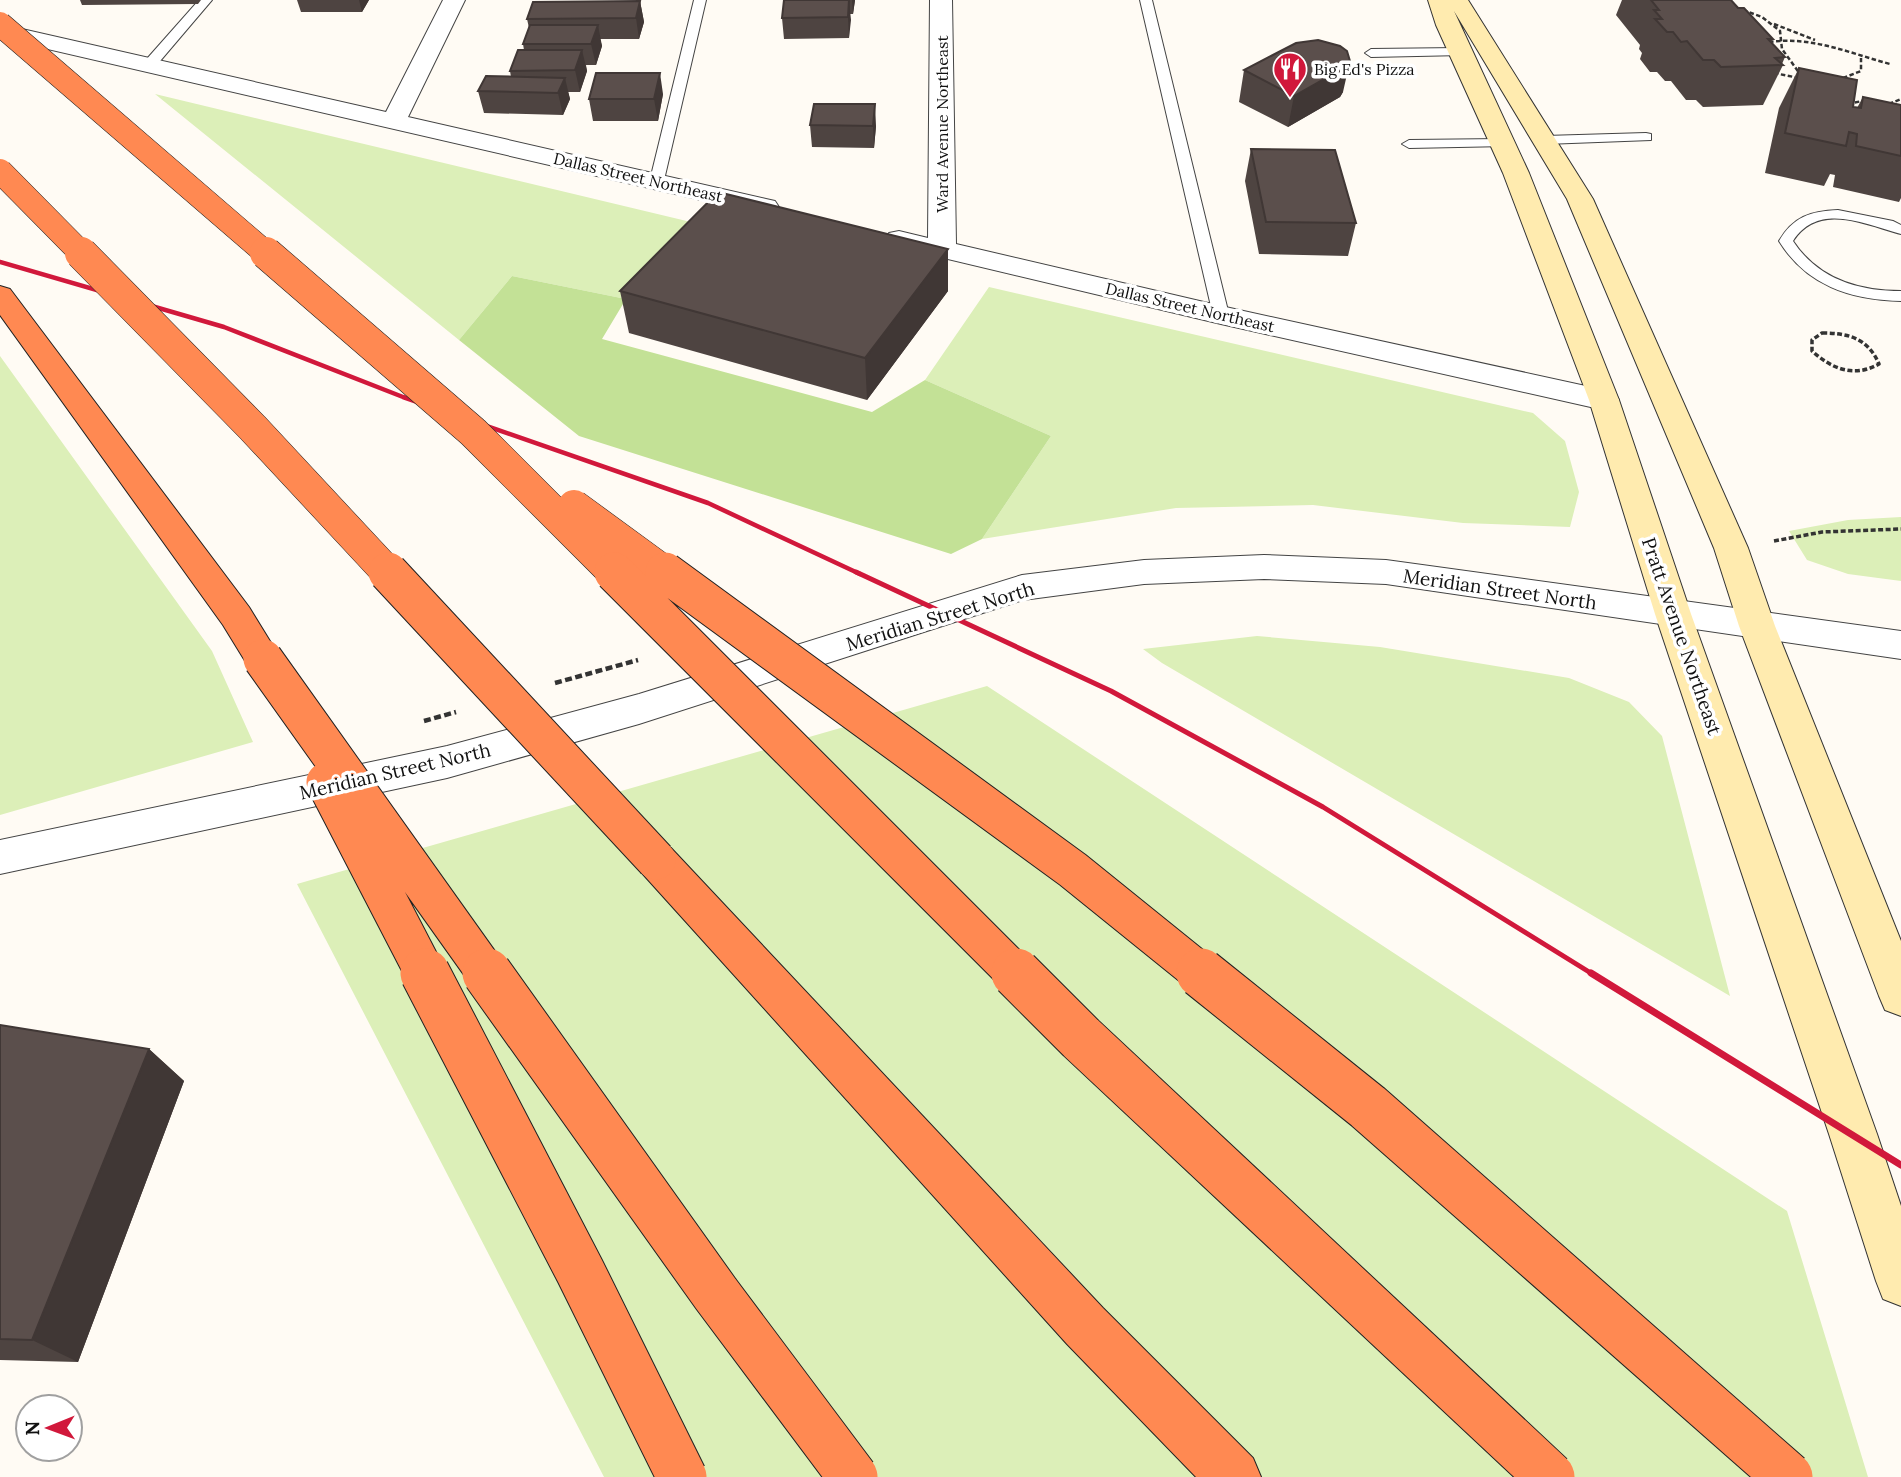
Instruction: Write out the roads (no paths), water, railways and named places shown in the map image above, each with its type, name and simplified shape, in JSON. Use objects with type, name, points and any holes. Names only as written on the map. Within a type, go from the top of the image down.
[{"type":"highway","points":[[0,24],[473,432],[1081,1038],[1550,1477]]},
{"type":"highway","points":[[0,171],[263,438],[1086,1326],[1234,1477]]},
{"type":"highway","points":[[0,295],[236,616],[263,659],[716,1294],[853,1477]]},
{"type":"highway","points":[[473,432],[1073,870],[1368,1107],[1788,1477]]},
{"type":"highway","points":[[263,659],[580,1270],[682,1477]]},
{"type":"main road","name":"Pratt Avenue Northeast","points":[[1439,0],[1459,52],[1516,173],[1604,400],[1673,614],[1849,1121],[1901,1281]]},
{"type":"main road","points":[[1457,0],[1580,199],[1731,548],[1757,626],[1901,996]]},
{"type":"street","points":[[393,122],[454,0]]},
{"type":"street","name":"Ward Avenue Northeast","points":[[941,0],[942,249]]},
{"type":"street","name":"Dallas Street Northeast","points":[[0,31],[792,213]]},
{"type":"street","name":"Dallas Street Northeast","points":[[874,233],[1221,315],[1604,400]]},
{"type":"street","name":"Meridian Street North","points":[[0,857],[447,762],[652,705],[1022,588],[1144,572],[1264,566],[1386,572],[1901,645]]},
{"type":"lane","points":[[150,64],[206,0]]},
{"type":"lane","points":[[657,180],[701,0]]},
{"type":"lane","points":[[1146,0],[1221,315]]},
{"type":"lane","points":[[1371,53],[1459,52]]},
{"type":"lane","points":[[1545,140],[1646,137]]},
{"type":"lane","points":[[1409,144],[1502,143]]},
{"type":"lane","points":[[1901,230],[1863,217],[1833,215],[1808,218],[1792,228],[1786,242],[1794,258],[1814,274],[1852,291],[1885,297],[1901,296]]},
{"type":"railway","points":[[0,262],[224,327],[403,397],[708,503],[860,574]]},
{"type":"railway","points":[[856,572],[1111,691],[1323,807],[1594,975]]},
{"type":"railway","points":[[1591,973],[1901,1165]]},
{"type":"place","name":"Big Ed's Pizza","points":[[1290,99]]}]
